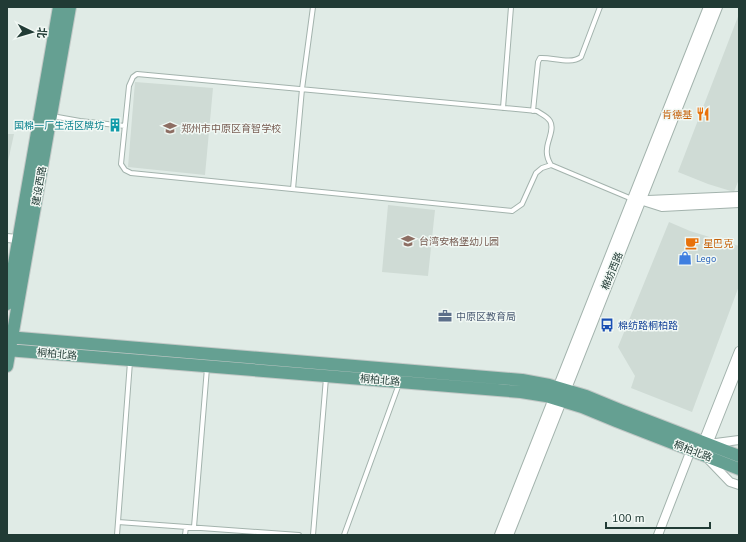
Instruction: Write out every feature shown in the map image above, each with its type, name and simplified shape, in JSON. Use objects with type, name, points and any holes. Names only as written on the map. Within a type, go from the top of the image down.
[{"type":"main road","name":"建设西路","points":[[7,304],[13,239],[60,7]]},
{"type":"main road","name":"建设西路","points":[[7,366],[9,337],[70,7]]},
{"type":"main road","name":"桐柏北路","points":[[9,337],[522,380],[549,385],[560,394],[582,407],[691,450],[705,447],[739,469]]},
{"type":"main road","name":"桐柏北路","points":[[8,350],[521,392],[546,396],[560,394],[586,396],[705,447],[739,456]]},
{"type":"street","name":"棉纺西路","points":[[508,535],[560,394],[709,7]]},
{"type":"street","name":"棉纺西路","points":[[636,199],[717,7]]},
{"type":"street","points":[[636,199],[739,196]]},
{"type":"street","points":[[636,199],[662,206],[739,203]]},
{"type":"street","points":[[705,447],[739,351]]},
{"type":"street","points":[[705,447],[739,366]]},
{"type":"street","name":"棉纺西路","points":[[500,535],[560,394]]},
{"type":"street","points":[[705,447],[739,440]]},
{"type":"street","points":[[705,447],[730,482],[739,485]]},
{"type":"street","points":[[658,535],[691,450]]},
{"type":"lane","points":[[293,189],[302,89],[312,7]]},
{"type":"lane","points":[[503,108],[512,7]]},
{"type":"lane","points":[[533,111],[538,62],[540,58],[578,60],[581,57],[600,7]]},
{"type":"lane","points":[[551,165],[547,156],[551,123],[537,111],[137,74],[133,77],[129,86],[121,164],[125,170],[131,174],[512,211],[522,204],[536,173],[542,168],[551,165],[636,199]]},
{"type":"lane","points":[[51,116],[125,126]]},
{"type":"lane","points":[[117,535],[130,360]]},
{"type":"lane","points":[[194,527],[207,366]]},
{"type":"lane","points":[[313,535],[326,376]]},
{"type":"lane","points":[[344,535],[400,382]]},
{"type":"lane","points":[[118,522],[299,535]]},
{"type":"lane","points":[[185,535],[186,526]]},
{"type":"shaded area","points":[[739,14],[739,179],[734,192],[708,184],[678,172]]},
{"type":"shaded area","name":"郑州市中原区育智学校","points":[[135,82],[213,88],[205,175],[128,167]]},
{"type":"shaded area","points":[[7,134],[14,134],[7,166]]},
{"type":"shaded area","name":"台湾安格堡幼儿园","points":[[388,205],[435,210],[428,276],[382,272]]},
{"type":"shaded area","points":[[669,222],[690,231],[739,246],[739,286],[692,412],[631,388],[635,376],[618,347]]},
{"type":"place","name":"肯德基","points":[[703,114]]},
{"type":"place","name":"国棉一厂生活区牌坊","points":[[115,125]]},
{"type":"place","name":"郑州市中原区育智学校","points":[[170,128]]},
{"type":"place","name":"台湾安格堡幼儿园","points":[[408,241]]},
{"type":"place","name":"星巴克","points":[[692,243]]},
{"type":"place","name":"Lego","points":[[685,258]]},
{"type":"place","name":"中原区教育局","points":[[445,316]]},
{"type":"place","name":"棉纺路桐柏路","points":[[607,325]]}]
